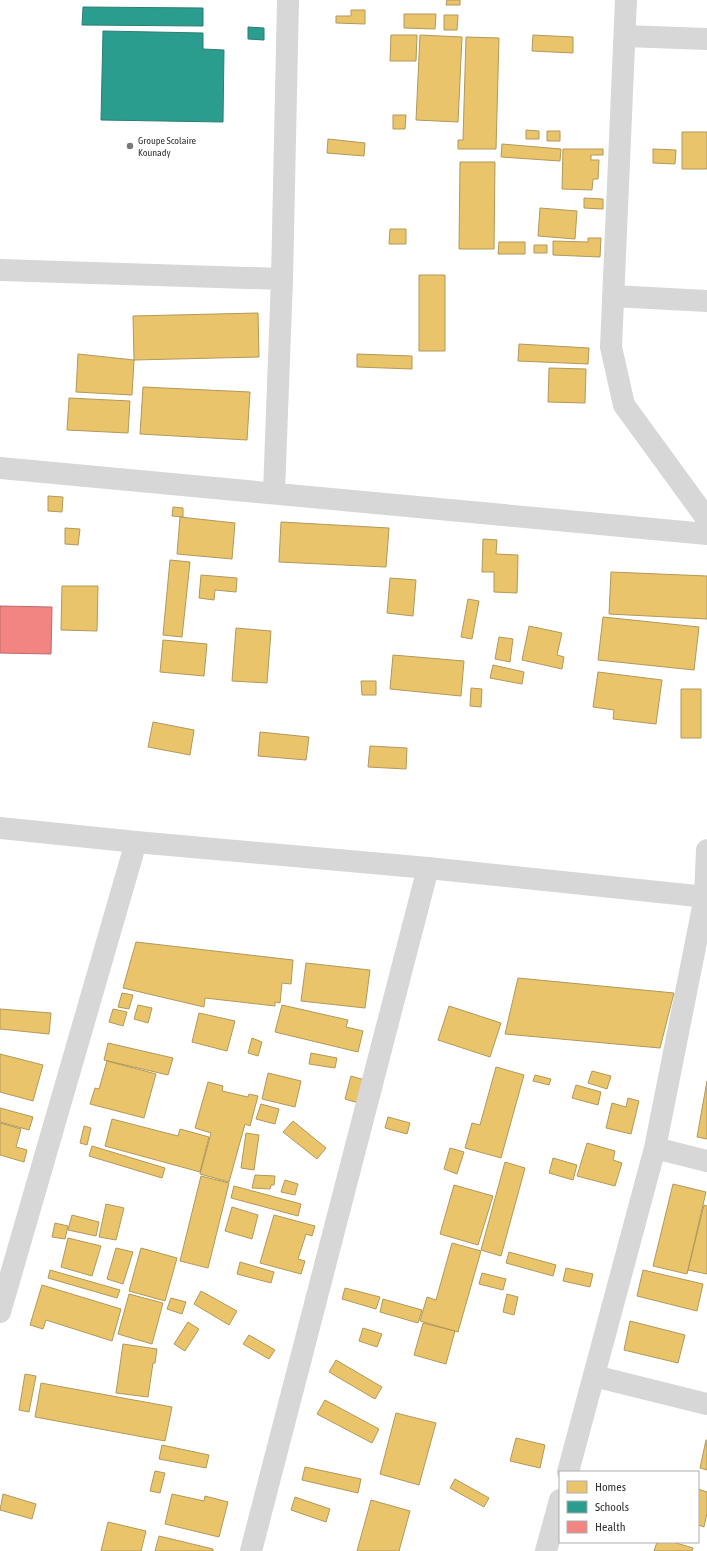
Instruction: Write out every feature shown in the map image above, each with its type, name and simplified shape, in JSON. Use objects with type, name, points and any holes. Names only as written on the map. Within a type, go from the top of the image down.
[{"type":"street","points":[[274,492],[282,279],[288,0]]},
{"type":"street","points":[[626,0],[612,347],[624,405],[707,519]]},
{"type":"street","points":[[624,36],[707,39]]},
{"type":"street","points":[[0,270],[282,279]]},
{"type":"street","points":[[614,296],[707,301]]},
{"type":"street","points":[[0,468],[274,492],[707,534]]},
{"type":"street","points":[[0,828],[136,842],[428,868],[706,897]]},
{"type":"street","points":[[0,1312],[136,842]]},
{"type":"street","points":[[568,1471],[655,1148],[706,897],[707,850]]},
{"type":"street","points":[[251,1551],[428,868]]},
{"type":"street","points":[[655,1148],[707,1161]]},
{"type":"street","points":[[594,1376],[707,1404]]},
{"type":"street","points":[[546,1551],[559,1504]]},
{"type":"building: Homes","points":[[447,0],[460,0],[460,5],[446,5]]},
{"type":"building: Homes","points":[[351,10],[365,10],[365,24],[336,23],[336,16],[351,16]]},
{"type":"building: Homes","points":[[404,14],[436,14],[435,29],[404,28]]},
{"type":"building: Homes","points":[[444,15],[458,15],[457,30],[444,30]]},
{"type":"building: Homes","points":[[391,35],[417,35],[416,61],[390,61]]},
{"type":"building: Homes","points":[[420,35],[462,37],[458,122],[416,120]]},
{"type":"building: Homes","points":[[533,35],[573,37],[573,53],[532,51]]},
{"type":"building: Homes","points":[[466,37],[499,38],[496,149],[458,149],[458,140],[463,140]]},
{"type":"building: Homes","points":[[393,115],[406,115],[405,129],[393,129]]},
{"type":"building: Homes","points":[[526,130],[539,131],[539,139],[526,139]]},
{"type":"building: Homes","points":[[547,131],[560,131],[560,141],[547,141]]},
{"type":"building: Homes","points":[[682,132],[707,132],[707,169],[682,169]]},
{"type":"building: Homes","points":[[328,139],[365,143],[364,156],[327,153]]},
{"type":"building: Homes","points":[[502,144],[561,149],[560,161],[501,157]]},
{"type":"building: Homes","points":[[563,149],[603,149],[603,155],[591,155],[591,160],[599,160],[598,179],[593,179],[592,190],[562,189]]},
{"type":"building: Homes","points":[[653,149],[676,150],[675,164],[653,163]]},
{"type":"building: Homes","points":[[460,162],[495,162],[494,249],[459,249]]},
{"type":"building: Homes","points":[[584,198],[603,199],[603,209],[584,208]]},
{"type":"building: Homes","points":[[540,208],[577,211],[575,239],[538,236]]},
{"type":"building: Homes","points":[[390,229],[406,229],[406,244],[389,244]]},
{"type":"building: Homes","points":[[588,238],[601,238],[600,257],[553,255],[553,241],[588,242]]},
{"type":"building: Homes","points":[[499,242],[525,242],[525,254],[498,254]]},
{"type":"building: Homes","points":[[534,245],[547,245],[547,253],[534,253]]},
{"type":"building: Homes","points":[[419,275],[445,275],[445,351],[419,351]]},
{"type":"building: Homes","points":[[258,313],[259,357],[134,360],[133,316]]},
{"type":"building: Homes","points":[[519,344],[589,348],[588,364],[518,361]]},
{"type":"building: Homes","points":[[78,354],[134,360],[132,395],[76,392]]},
{"type":"building: Homes","points":[[357,354],[412,356],[412,369],[357,367]]},
{"type":"building: Homes","points":[[549,368],[586,369],[585,403],[548,402]]},
{"type":"building: Homes","points":[[143,387],[250,392],[247,440],[140,434]]},
{"type":"building: Homes","points":[[69,398],[130,401],[128,433],[67,430]]},
{"type":"building: Homes","points":[[48,496],[63,497],[62,512],[48,511]]},
{"type":"building: Homes","points":[[173,507],[183,508],[183,517],[172,516]]},
{"type":"building: Homes","points":[[180,517],[235,523],[232,559],[177,554]]},
{"type":"building: Homes","points":[[281,522],[389,528],[386,567],[279,562]]},
{"type":"building: Homes","points":[[65,528],[80,529],[78,545],[65,544]]},
{"type":"building: Homes","points":[[483,539],[497,540],[496,554],[518,555],[517,593],[494,592],[494,572],[482,572]]},
{"type":"building: Homes","points":[[170,560],[190,562],[182,637],[163,635]]},
{"type":"building: Homes","points":[[611,572],[707,576],[707,619],[609,614]]},
{"type":"building: Homes","points":[[201,575],[237,578],[236,592],[215,590],[214,600],[199,598]]},
{"type":"building: Homes","points":[[390,578],[416,580],[413,616],[387,613]]},
{"type":"building: Homes","points":[[62,586],[98,586],[97,631],[61,630]]},
{"type":"building: Homes","points":[[468,599],[479,601],[472,639],[461,637]]},
{"type":"building: Homes","points":[[603,617],[699,627],[694,670],[598,660]]},
{"type":"building: Homes","points":[[529,626],[562,633],[557,655],[564,657],[562,669],[522,660]]},
{"type":"building: Homes","points":[[236,628],[271,631],[267,683],[232,681]]},
{"type":"building: Homes","points":[[499,637],[513,639],[510,662],[495,659]]},
{"type":"building: Homes","points":[[163,640],[207,644],[204,676],[160,672]]},
{"type":"building: Homes","points":[[393,655],[464,661],[461,696],[390,689]]},
{"type":"building: Homes","points":[[493,665],[524,672],[522,684],[490,678]]},
{"type":"building: Homes","points":[[598,672],[662,680],[656,724],[613,719],[614,710],[593,707]]},
{"type":"building: Homes","points":[[361,681],[376,681],[376,695],[362,695]]},
{"type":"building: Homes","points":[[471,688],[482,689],[481,707],[470,706]]},
{"type":"building: Homes","points":[[681,689],[701,689],[701,738],[681,738]]},
{"type":"building: Homes","points":[[153,722],[194,730],[190,755],[148,747]]},
{"type":"building: Homes","points":[[260,732],[309,737],[306,760],[258,756]]},
{"type":"building: Homes","points":[[370,746],[407,748],[406,769],[368,767]]},
{"type":"building: Homes","points":[[136,942],[293,960],[291,984],[282,983],[280,1003],[275,1002],[275,1006],[205,998],[204,1007],[123,988]]},
{"type":"building: Homes","points":[[306,963],[370,970],[365,1008],[301,1001]]},
{"type":"building: Homes","points":[[518,978],[674,993],[660,1048],[505,1034]]},
{"type":"building: Homes","points":[[122,993],[133,995],[129,1009],[118,1007]]},
{"type":"building: Homes","points":[[138,1005],[152,1008],[148,1023],[134,1019]]},
{"type":"building: Homes","points":[[282,1005],[348,1020],[346,1027],[363,1031],[358,1052],[275,1032]]},
{"type":"building: Homes","points":[[449,1006],[501,1023],[490,1057],[438,1040]]},
{"type":"building: Homes","points":[[0,1009],[51,1013],[49,1034],[0,1029]]},
{"type":"building: Homes","points":[[113,1009],[127,1012],[123,1026],[109,1022]]},
{"type":"building: Homes","points":[[199,1013],[235,1021],[227,1051],[192,1042]]},
{"type":"building: Homes","points":[[252,1038],[262,1042],[258,1056],[248,1053]]},
{"type":"building: Homes","points":[[108,1043],[173,1058],[168,1075],[104,1060]]},
{"type":"building: Homes","points":[[311,1053],[337,1058],[335,1068],[309,1064]]},
{"type":"building: Homes","points":[[0,1054],[43,1065],[33,1101],[0,1092]]},
{"type":"building: Homes","points":[[107,1061],[156,1074],[144,1118],[90,1104],[95,1088],[99,1089]]},
{"type":"building: Homes","points":[[496,1067],[524,1075],[501,1158],[465,1148],[472,1123],[480,1125]]},
{"type":"building: Homes","points":[[592,1071],[611,1076],[607,1089],[588,1083]]},
{"type":"building: Homes","points":[[268,1073],[301,1081],[295,1107],[262,1099]]},
{"type":"building: Homes","points":[[535,1075],[551,1079],[549,1085],[533,1081]]},
{"type":"building: Homes","points":[[351,1076],[368,1081],[362,1104],[345,1099]]},
{"type":"building: Homes","points":[[707,1081],[707,1139],[697,1137]]},
{"type":"building: Homes","points":[[208,1082],[223,1086],[222,1091],[248,1097],[249,1094],[258,1096],[250,1126],[245,1124],[229,1182],[200,1174],[211,1133],[195,1128]]},
{"type":"building: Homes","points":[[576,1085],[601,1092],[598,1105],[572,1098]]},
{"type":"building: Homes","points":[[628,1098],[639,1101],[631,1134],[606,1128],[612,1103],[626,1107]]},
{"type":"building: Homes","points":[[261,1104],[279,1109],[275,1124],[256,1119]]},
{"type":"building: Homes","points":[[0,1108],[33,1117],[29,1130],[0,1122]]},
{"type":"building: Homes","points":[[388,1117],[410,1123],[407,1134],[385,1128]]},
{"type":"building: Homes","points":[[112,1119],[178,1136],[180,1129],[209,1137],[200,1172],[105,1146]]},
{"type":"building: Homes","points":[[293,1121],[326,1148],[317,1159],[283,1132]]},
{"type":"building: Homes","points":[[0,1123],[21,1129],[16,1147],[27,1150],[24,1162],[0,1155]]},
{"type":"building: Homes","points":[[84,1126],[91,1128],[87,1145],[80,1143]]},
{"type":"building: Homes","points":[[246,1133],[259,1135],[254,1170],[241,1168]]},
{"type":"building: Homes","points":[[587,1143],[615,1151],[613,1160],[622,1163],[615,1186],[577,1176]]},
{"type":"building: Homes","points":[[92,1146],[165,1168],[162,1178],[89,1156]]},
{"type":"building: Homes","points":[[450,1148],[464,1152],[457,1174],[444,1169]]},
{"type":"building: Homes","points":[[553,1158],[577,1165],[573,1180],[549,1173]]},
{"type":"building: Homes","points":[[505,1162],[525,1168],[501,1256],[481,1250]]},
{"type":"building: Homes","points":[[255,1175],[275,1176],[274,1185],[271,1185],[270,1189],[252,1188]]},
{"type":"building: Homes","points":[[201,1176],[229,1183],[208,1268],[180,1261]]},
{"type":"building: Homes","points":[[285,1180],[298,1184],[295,1195],[281,1192]]},
{"type":"building: Homes","points":[[673,1184],[706,1192],[687,1274],[653,1266]]},
{"type":"building: Homes","points":[[454,1185],[493,1196],[478,1245],[440,1234]]},
{"type":"building: Homes","points":[[234,1186],[301,1204],[298,1216],[231,1198]]},
{"type":"building: Homes","points":[[106,1204],[124,1208],[116,1240],[99,1237]]},
{"type":"building: Homes","points":[[704,1205],[707,1206],[707,1274],[688,1270]]},
{"type":"building: Homes","points":[[232,1207],[258,1215],[252,1239],[225,1231]]},
{"type":"building: Homes","points":[[72,1215],[99,1222],[96,1236],[68,1230]]},
{"type":"building: Homes","points":[[274,1215],[315,1226],[312,1236],[306,1234],[298,1259],[305,1261],[301,1274],[260,1263]]},
{"type":"building: Homes","points":[[55,1223],[68,1226],[65,1239],[52,1237]]},
{"type":"building: Homes","points":[[68,1238],[101,1246],[92,1276],[61,1267]]},
{"type":"building: Homes","points":[[452,1243],[481,1251],[458,1332],[420,1321],[427,1297],[436,1300]]},
{"type":"building: Homes","points":[[116,1248],[133,1252],[123,1284],[107,1279]]},
{"type":"building: Homes","points":[[141,1248],[177,1258],[165,1301],[129,1291]]},
{"type":"building: Homes","points":[[509,1252],[556,1265],[553,1276],[506,1263]]},
{"type":"building: Homes","points":[[240,1262],[274,1272],[271,1283],[237,1274]]},
{"type":"building: Homes","points":[[566,1268],[593,1274],[590,1287],[563,1281]]},
{"type":"building: Homes","points":[[50,1270],[120,1290],[117,1298],[48,1278]]},
{"type":"building: Homes","points":[[643,1270],[703,1284],[697,1311],[637,1296]]},
{"type":"building: Homes","points":[[482,1273],[506,1279],[503,1290],[479,1284]]},
{"type":"building: Homes","points":[[42,1285],[121,1309],[112,1341],[46,1320],[43,1329],[30,1325]]},
{"type":"building: Homes","points":[[345,1288],[380,1297],[376,1309],[342,1299]]},
{"type":"building: Homes","points":[[201,1291],[237,1311],[229,1325],[194,1304]]},
{"type":"building: Homes","points":[[129,1294],[163,1303],[152,1344],[118,1334]]},
{"type":"building: Homes","points":[[507,1294],[518,1297],[514,1315],[503,1312]]},
{"type":"building: Homes","points":[[171,1298],[186,1302],[182,1314],[167,1309]]},
{"type":"building: Homes","points":[[383,1299],[422,1310],[418,1323],[380,1312]]},
{"type":"building: Homes","points":[[630,1321],[685,1335],[678,1363],[624,1350]]},
{"type":"building: Homes","points":[[188,1322],[199,1329],[185,1351],[174,1344]]},
{"type":"building: Homes","points":[[423,1323],[455,1331],[446,1364],[414,1355]]},
{"type":"building: Homes","points":[[363,1328],[382,1334],[377,1347],[359,1341]]},
{"type":"building: Homes","points":[[249,1335],[275,1350],[269,1359],[243,1344]]},
{"type":"building: Homes","points":[[123,1344],[157,1349],[155,1363],[153,1363],[148,1397],[116,1393]]},
{"type":"building: Homes","points":[[336,1360],[382,1387],[375,1399],[329,1372]]},
{"type":"building: Homes","points":[[25,1374],[36,1376],[29,1412],[19,1410]]},
{"type":"building: Homes","points":[[41,1383],[172,1407],[165,1441],[35,1417]]},
{"type":"building: Homes","points":[[325,1400],[379,1429],[372,1443],[317,1414]]},
{"type":"building: Homes","points":[[396,1413],[436,1423],[419,1485],[380,1474]]},
{"type":"building: Homes","points":[[516,1438],[545,1445],[540,1468],[510,1461]]},
{"type":"building: Homes","points":[[707,1440],[707,1470],[700,1468]]},
{"type":"building: Homes","points":[[162,1445],[209,1455],[206,1468],[159,1459]]},
{"type":"building: Homes","points":[[305,1467],[361,1479],[358,1493],[302,1480]]},
{"type":"building: Homes","points":[[155,1471],[165,1473],[160,1493],[150,1491]]},
{"type":"building: Homes","points":[[455,1479],[489,1498],[484,1507],[450,1488]]},
{"type":"building: Homes","points":[[699,1489],[707,1492],[707,1513],[704,1527],[699,1525]]},
{"type":"building: Homes","points":[[3,1494],[36,1504],[32,1519],[0,1510]]},
{"type":"building: Homes","points":[[172,1494],[204,1501],[205,1496],[228,1502],[219,1537],[165,1524]]},
{"type":"building: Homes","points":[[295,1497],[330,1509],[326,1522],[291,1510]]},
{"type":"building: Homes","points":[[371,1500],[410,1511],[399,1551],[357,1551]]},
{"type":"building: Homes","points":[[108,1522],[146,1531],[141,1551],[101,1551]]},
{"type":"building: Homes","points":[[159,1536],[213,1549],[213,1551],[155,1551]]},
{"type":"building: Homes","points":[[657,1543],[676,1543],[693,1548],[692,1551],[654,1551]]},
{"type":"building: Schools","points":[[83,7],[203,8],[203,26],[82,25]]},
{"type":"building: Schools","points":[[248,27],[264,28],[264,40],[248,39]]},
{"type":"building: Schools","points":[[103,31],[203,33],[203,49],[224,50],[223,122],[101,120]]},
{"type":"building: Health","points":[[0,606],[52,607],[51,654],[0,653]]},
{"type":"place","name":"Groupe Scolaire Kounady","points":[[130,146]]}]
